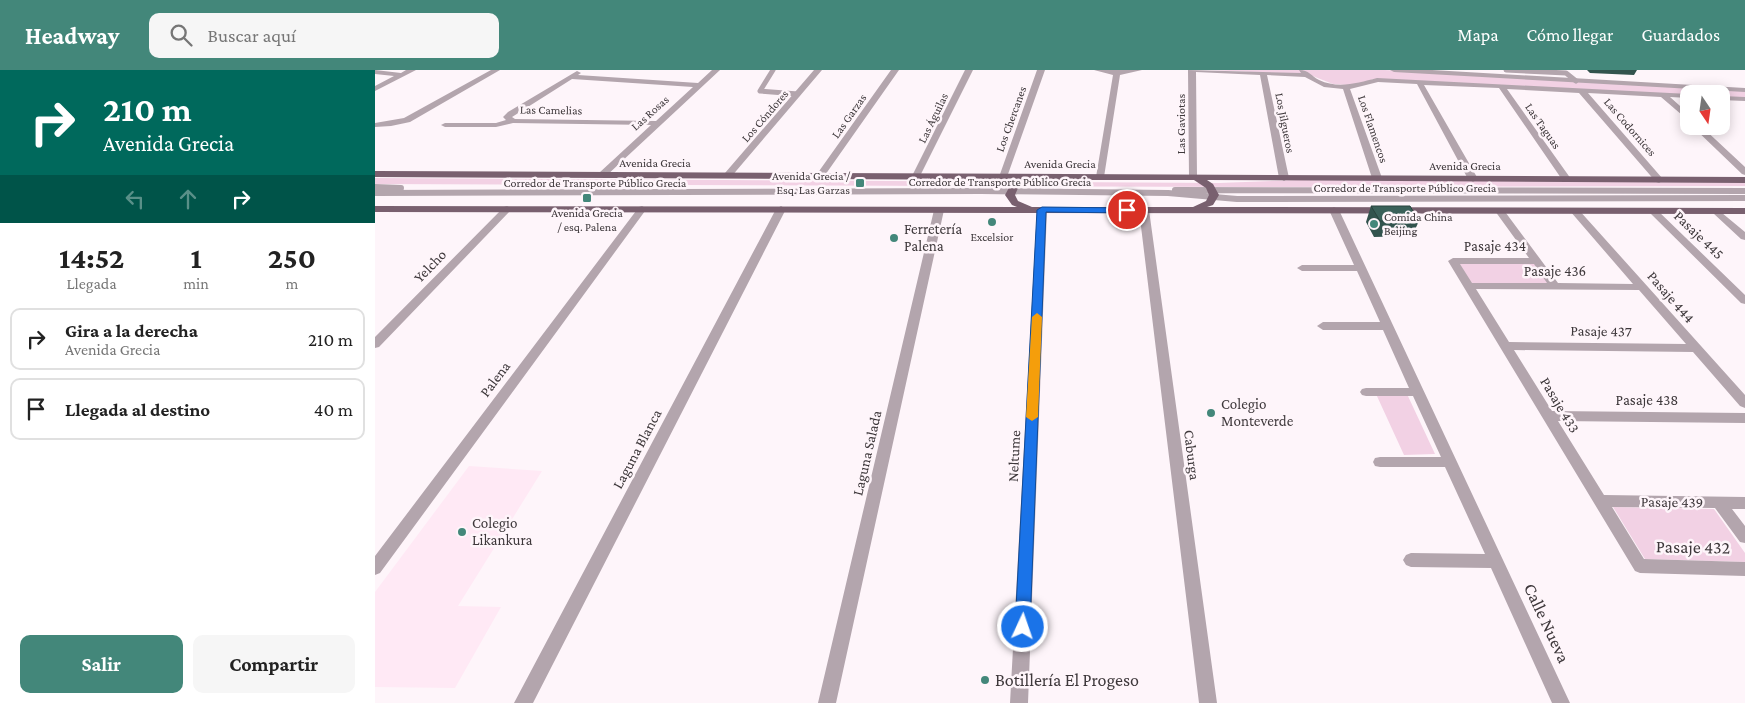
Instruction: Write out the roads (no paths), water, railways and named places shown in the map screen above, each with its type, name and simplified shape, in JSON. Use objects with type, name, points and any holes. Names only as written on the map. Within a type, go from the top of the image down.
[{"type":"main road","name":"Avenida Grecia","points":[[375,174],[1745,180]]},
{"type":"main road","points":[[1042,210],[1019,205],[1012,200],[1011,190],[1025,180],[1048,177]]},
{"type":"main road","points":[[1190,210],[1207,204],[1213,194],[1206,182],[1193,178]]},
{"type":"main road","points":[[375,209],[1745,211]]},
{"type":"street","points":[[375,89],[412,70]]},
{"type":"street","points":[[375,125],[407,120],[496,70]]},
{"type":"street","points":[[513,121],[507,118],[511,114],[581,70]]},
{"type":"street","name":"Las Rosas","points":[[602,175],[716,70]]},
{"type":"street","name":"Los Cóndores","points":[[728,176],[819,70]]},
{"type":"street","name":"Las Garzas","points":[[820,176],[895,70]]},
{"type":"street","name":"Las Águilas","points":[[916,176],[969,70]]},
{"type":"street","name":"Los Chercanes","points":[[1003,177],[1041,70]]},
{"type":"street","points":[[1098,70],[1117,73],[1138,70]]},
{"type":"street","points":[[1192,70],[1305,73],[1316,81],[1346,87],[1365,86],[1377,80],[1680,96]]},
{"type":"street","name":"Las Gaviotas","points":[[1192,70],[1193,178]]},
{"type":"street","points":[[1375,70],[1378,74],[1377,80]]},
{"type":"street","points":[[1394,70],[1745,90]]},
{"type":"street","points":[[375,72],[403,75]]},
{"type":"street","points":[[1100,177],[1117,73]]},
{"type":"street","name":"Los Jilgueros","points":[[1263,73],[1284,178]]},
{"type":"street","points":[[570,78],[699,85]]},
{"type":"street","points":[[1419,82],[1473,179]]},
{"type":"street","name":"Las Taguas","points":[[1501,86],[1566,179]]},
{"type":"street","name":"Los Flamencos","points":[[1346,87],[1377,178]]},
{"type":"street","name":"Las Codornices","points":[[1582,90],[1659,180]]},
{"type":"street","points":[[1663,95],[1680,111]]},
{"type":"street","points":[[1730,98],[1745,99]]},
{"type":"street","name":"Las Camelias","points":[[445,125],[496,125],[513,121],[657,124]]},
{"type":"street","points":[[1706,135],[1745,172]]},
{"type":"street","name":"Yelcho","points":[[375,344],[507,209]]},
{"type":"street","name":"Palena","points":[[375,568],[642,209]]},
{"type":"street","name":"Laguna Blanca","points":[[523,703],[781,209]]},
{"type":"street","name":"Laguna Salada","points":[[827,703],[939,210]]},
{"type":"street","name":"Neltume","points":[[1019,703],[1042,210]]},
{"type":"street","name":"Caburga","points":[[1144,210],[1208,703]]},
{"type":"street","name":"Calle Nueva","points":[[1335,210],[1561,703]]},
{"type":"street","points":[[1500,211],[1555,286]]},
{"type":"street","name":"Pasaje 444","points":[[1575,211],[1745,403]]},
{"type":"street","name":"Pasaje 445","points":[[1653,211],[1745,301]]},
{"type":"street","points":[[1716,211],[1745,237]]},
{"type":"street","name":"Pasaje 434","points":[[1453,261],[1537,261]]},
{"type":"street","name":"Pasaje 433","points":[[1453,261],[1640,566]]},
{"type":"street","points":[[1302,268],[1361,268]]},
{"type":"street","name":"Pasaje 436","points":[[1468,286],[1642,287]]},
{"type":"street","points":[[1323,326],[1388,326]]},
{"type":"street","name":"Pasaje 437","points":[[1505,346],[1696,348]]},
{"type":"street","points":[[1366,392],[1418,392]]},
{"type":"street","name":"Pasaje 438","points":[[1548,416],[1745,418]]},
{"type":"street","points":[[1381,462],[1451,462]]},
{"type":"street","name":"Pasaje 439","points":[[1600,500],[1745,503]]},
{"type":"street","points":[[1719,503],[1745,537]]},
{"type":"street","points":[[1411,560],[1496,561]]},
{"type":"street","name":"Pasaje 432","points":[[1640,566],[1745,569]]},
{"type":"lane","points":[[773,70],[760,91],[798,94]]},
{"type":"lane","points":[[1506,70],[1566,73],[1576,81]]},
{"type":"lane","name":"Corredor de Transporte Público Grecia","points":[[375,187],[1011,190],[1213,194],[1745,198]]},
{"type":"lane","name":"Corredor de Transporte Público Grecia","points":[[375,193],[1011,190]]},
{"type":"lane","name":"Corredor de Transporte Público Grecia","points":[[1213,194],[1745,191]]},
{"type":"place","name":"Avenida Grecia / Esq. Las Garzas","points":[[860,183]]},
{"type":"place","name":"Avenida Grecia / esq. Palena","points":[[587,198]]},
{"type":"place","name":"Excelsior","points":[[992,222]]},
{"type":"place","name":"Comida China Beijing","points":[[1374,224]]},
{"type":"place","name":"Ferretería Palena","points":[[894,238]]},
{"type":"place","name":"Colegio Monteverde","points":[[1211,413]]},
{"type":"place","name":"Colegio Likankura","points":[[462,532]]},
{"type":"place","name":"Botillería El Progeso","points":[[985,680]]}]
